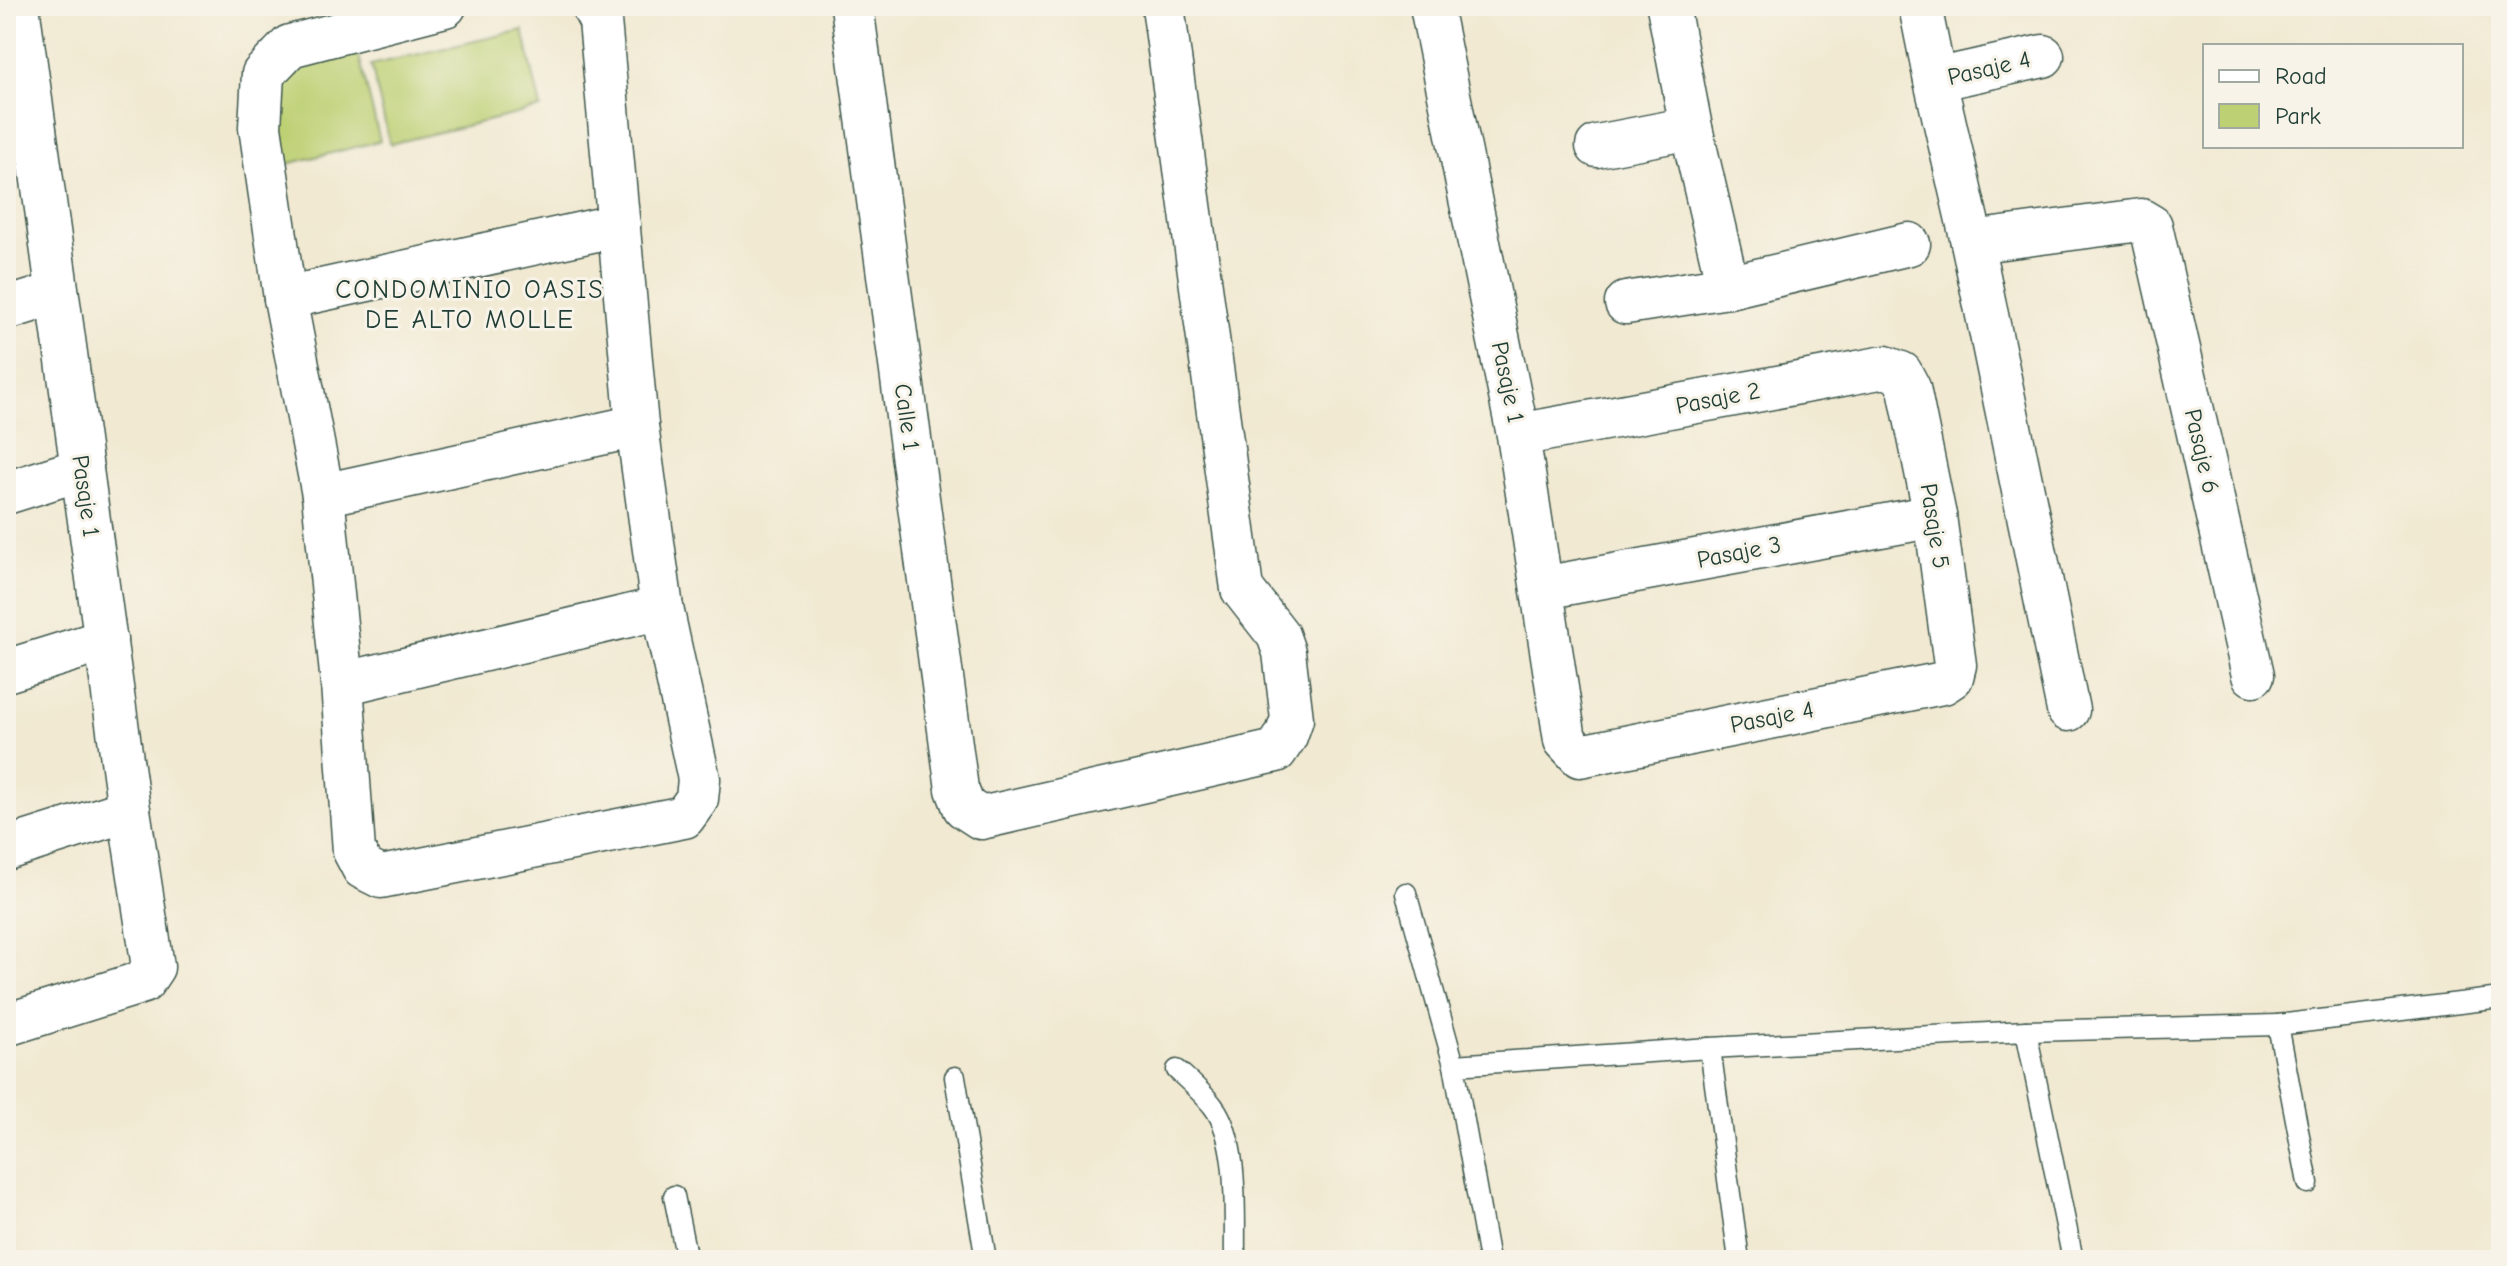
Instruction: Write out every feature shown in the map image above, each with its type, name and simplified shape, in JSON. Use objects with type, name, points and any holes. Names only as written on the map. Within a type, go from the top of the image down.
[{"type":"street","name":"Pasaje 1","points":[[6,1025],[143,982],[153,967],[57,293],[19,114],[18,6]]},
{"type":"street","points":[[444,6],[290,46],[263,74],[260,127],[285,298],[323,495],[342,684],[354,851],[363,868],[381,877],[684,817],[697,799],[699,779],[662,608],[637,426],[600,21],[592,6]]},
{"type":"street","name":"Calle 1","points":[[852,6],[957,789],[964,807],[981,818],[1276,751],[1292,719],[1284,652],[1278,635],[1242,589],[1163,6]]},
{"type":"street","name":"Pasaje 1","points":[[1431,6],[1518,435],[1565,740],[1580,756]]},
{"type":"street","points":[[1668,6],[1691,128],[1728,287]]},
{"type":"street","points":[[1920,6],[2068,710]]},
{"type":"street","name":"Pasaje 4","points":[[1935,80],[2043,56]]},
{"type":"street","points":[[1597,146],[1691,128]]},
{"type":"street","name":"Pasaje 6","points":[[1972,242],[2141,220],[2151,226],[2253,675]]},
{"type":"street","points":[[285,298],[619,225]]},
{"type":"street","points":[[1626,303],[1728,287],[1909,244]]},
{"type":"street","points":[[6,309],[57,293]]},
{"type":"street","name":"Pasaje 2","points":[[1518,435],[1885,367],[1901,373],[1909,388]]},
{"type":"street","name":"Pasaje 5","points":[[1909,388],[1935,516],[1955,665]]},
{"type":"street","points":[[323,495],[637,426]]},
{"type":"street","points":[[6,493],[82,469]]},
{"type":"street","name":"Pasaje 3","points":[[1543,588],[1935,516]]},
{"type":"street","points":[[342,684],[662,608]]},
{"type":"street","points":[[6,671],[106,640]]},
{"type":"street","name":"Pasaje 4","points":[[1580,756],[1943,683],[1952,677],[1955,665]]},
{"type":"street","points":[[6,849],[129,810]]},
{"type":"lane","points":[[1406,893],[1454,1065],[1489,1260]]},
{"type":"lane","points":[[1454,1065],[2026,1031],[2278,1025],[2501,998]]},
{"type":"lane","points":[[2278,1025],[2308,1183]]},
{"type":"lane","points":[[2026,1031],[2073,1260]]},
{"type":"lane","points":[[1710,1048],[1739,1260]]},
{"type":"lane","points":[[1177,1070],[1214,1106],[1225,1130],[1232,1165],[1235,1260]]},
{"type":"lane","points":[[955,1077],[986,1260]]},
{"type":"lane","points":[[674,1196],[687,1260]]},
{"type":"green space","points":[[523,30],[541,108],[390,144],[371,65]]},
{"type":"green space","points":[[358,52],[380,141],[279,166],[277,94],[305,65]]},
{"type":"district","name":"CONDOMINIO OASIS DE ALTO MOLLE","points":[[470,305]]}]
